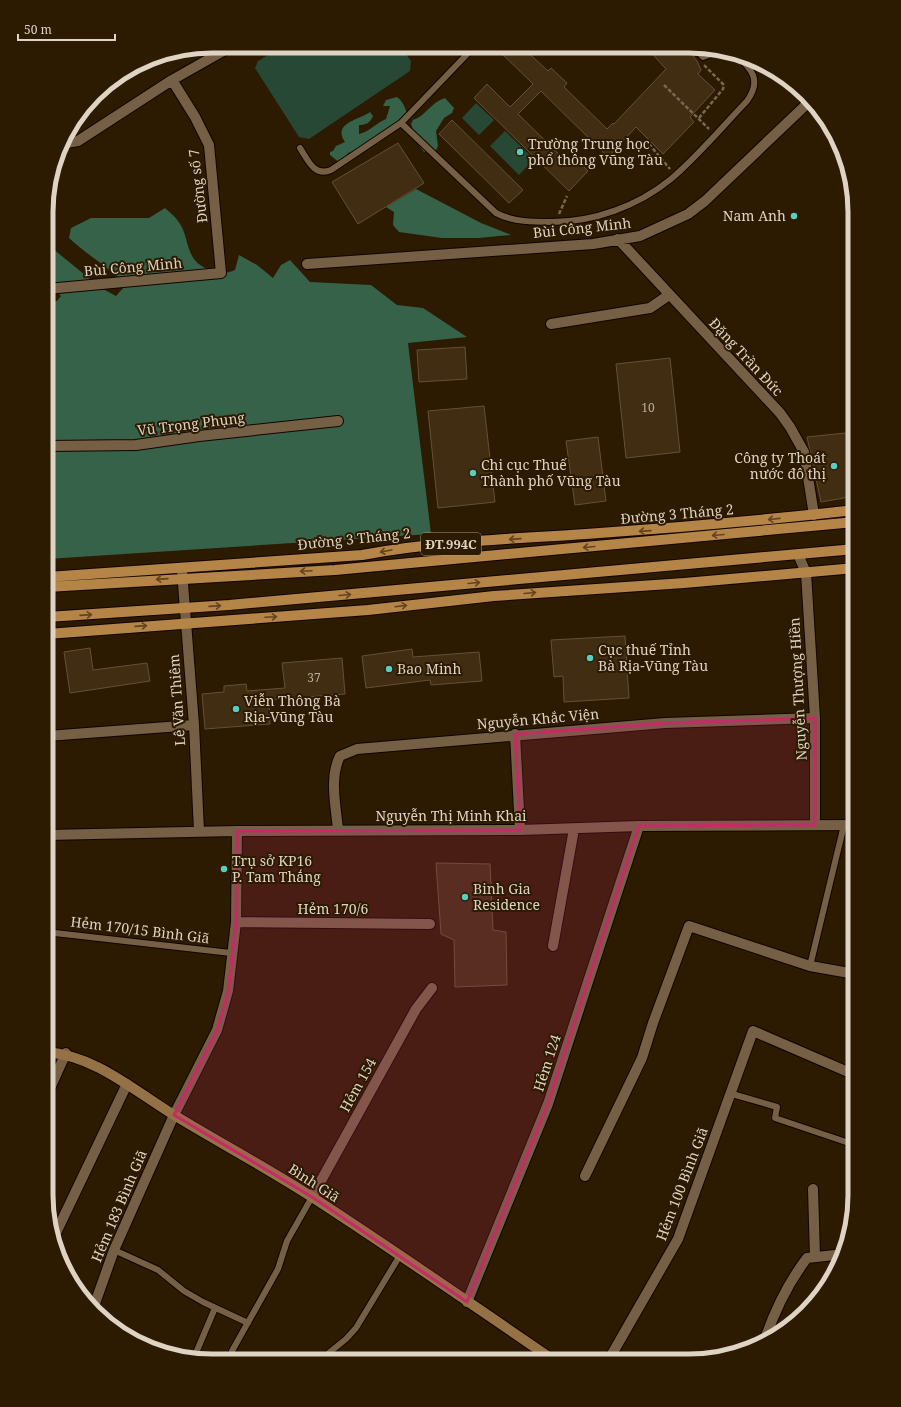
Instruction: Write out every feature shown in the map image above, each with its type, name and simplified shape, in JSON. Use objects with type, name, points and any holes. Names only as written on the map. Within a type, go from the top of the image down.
[{"type":"main road","name":"Đường 3 Tháng 2","points":[[53,587],[335,570],[661,540],[793,522],[814,515],[848,511]]},
{"type":"main road","name":"Đường 3 Tháng 2","points":[[53,577],[362,555],[395,549],[441,544],[793,522],[848,522]]},
{"type":"main road","points":[[53,617],[185,608],[848,550]]},
{"type":"main road","points":[[53,634],[361,610],[518,594],[848,569]]},
{"type":"street","points":[[69,143],[78,141],[172,80],[220,53]]},
{"type":"street","name":"Đường số 7","points":[[172,80],[195,117],[209,145],[221,273]]},
{"type":"street","name":"Bùi Công Minh","points":[[307,264],[593,244],[640,236],[688,214],[705,201],[806,104]]},
{"type":"street","name":"Đặng Trần Đức","points":[[618,240],[780,413],[790,427],[804,452],[814,515]]},
{"type":"street","name":"Bùi Công Minh","points":[[53,288],[221,273]]},
{"type":"street","points":[[551,324],[650,308],[669,295]]},
{"type":"street","name":"Vũ Trọng Phụng","points":[[53,446],[136,446],[199,436],[338,421]]},
{"type":"street","points":[[660,530],[661,540]]},
{"type":"street","name":"Nguyễn Thượng Hiền","points":[[798,554],[806,573],[815,718],[815,825]]},
{"type":"street","name":"Lê Văn Thiêm","points":[[182,567],[194,725],[199,832]]},
{"type":"street","name":"Nguyễn Khắc Viện","points":[[338,830],[334,788],[336,765],[340,756],[357,749],[515,734],[665,723],[815,718]]},
{"type":"street","points":[[53,736],[194,725]]},
{"type":"street","points":[[515,734],[520,830]]},
{"type":"street","name":"Nguyễn Thị Minh Khai","points":[[53,835],[237,831],[520,830],[639,826],[848,825]]},
{"type":"street","name":"Hẻm 124","points":[[467,1302],[548,1104],[639,826]]},
{"type":"street","points":[[553,946],[574,829]]},
{"type":"street","name":"Hẻm 183 Bình Giã","points":[[95,1303],[114,1250],[174,1115],[217,1030],[228,991],[231,953],[236,922],[237,831]]},
{"type":"street","name":"Hẻm 170/6","points":[[236,922],[430,924]]},
{"type":"street","points":[[585,1176],[642,1058],[653,1023],[689,926],[810,966],[848,973]]},
{"type":"street","name":"Hẻm 154","points":[[312,1197],[416,1008],[432,988]]},
{"type":"street","name":"Hẻm 100 Bình Giã","points":[[612,1354],[678,1239],[732,1094],[753,1031],[848,1072]]},
{"type":"street","name":"Bình Giã","points":[[53,1052],[66,1053],[89,1063],[127,1084],[174,1115],[233,1148],[312,1197],[545,1354]]},
{"type":"street","points":[[53,1082],[66,1053]]},
{"type":"street","points":[[57,1231],[127,1084]]},
{"type":"street","points":[[813,1189],[815,1257]]},
{"type":"street","points":[[768,1333],[778,1308],[795,1275],[807,1258],[836,1255]]},
{"type":"lane","points":[[300,148],[312,166],[318,171],[325,172],[401,123],[468,53]]},
{"type":"lane","points":[[699,53],[703,57],[710,54]]},
{"type":"lane","points":[[401,123],[496,213],[504,217],[531,222],[579,221],[616,210],[643,198],[675,175],[747,101],[755,88],[755,78],[744,63]]},
{"type":"lane","points":[[810,966],[844,825]]},
{"type":"lane","name":"Hẻm 170/15 Bình Giã","points":[[53,933],[231,953]]},
{"type":"lane","points":[[732,1094],[777,1107],[775,1118],[848,1143]]},
{"type":"lane","points":[[232,1352],[278,1269],[287,1241],[312,1197]]},
{"type":"lane","points":[[114,1250],[158,1270],[184,1291],[215,1308],[248,1323]]},
{"type":"lane","points":[[327,1354],[346,1339],[356,1328],[399,1256]]},
{"type":"lane","points":[[196,1353],[215,1308]]},
{"type":"path","points":[[699,118],[724,85],[703,64]]},
{"type":"path","points":[[664,85],[699,118],[714,135]]},
{"type":"path","points":[[649,144],[675,175]]},
{"type":"path","points":[[556,222],[567,196]]},
{"type":"highlighted area","points":[[815,718],[815,825],[639,826],[548,1104],[467,1302],[312,1197],[174,1115],[217,1030],[228,991],[236,922],[237,831],[520,830],[515,734],[665,723]]},
{"type":"green space","points":[[271,53],[405,53],[411,61],[410,71],[309,139],[299,137],[255,68],[258,61]]},
{"type":"green space","points":[[397,97],[406,110],[408,119],[381,135],[379,143],[348,153],[346,158],[340,163],[330,155],[330,152],[333,151],[336,146],[345,142],[342,136],[344,126],[370,112],[373,116],[371,120],[366,124],[359,125],[359,134],[366,131],[386,119],[390,106],[383,106],[386,100]]},
{"type":"green space","points":[[445,98],[454,108],[452,113],[444,118],[436,131],[438,146],[436,150],[424,152],[418,144],[411,124],[413,120]]},
{"type":"green space","points":[[476,103],[494,120],[479,135],[462,118]]},
{"type":"green space","points":[[505,131],[534,159],[519,175],[490,146]]},
{"type":"green space","points":[[416,189],[481,223],[511,235],[478,238],[442,238],[399,232],[393,225],[394,212],[386,207]]},
{"type":"green space","points":[[165,208],[174,216],[182,227],[189,248],[196,261],[202,266],[211,270],[226,273],[235,270],[239,255],[257,265],[273,278],[281,265],[290,260],[310,282],[371,285],[397,305],[423,308],[467,337],[408,343],[431,534],[53,559],[53,301],[57,301],[61,296],[53,288],[53,249],[101,288],[116,296],[126,285],[69,238],[71,228],[91,218],[149,218]]},
{"type":"building","points":[[501,53],[528,53],[548,71],[551,68],[567,83],[564,87],[607,129],[613,123],[614,124],[666,69],[651,53],[691,53],[697,61],[701,70],[698,74],[715,90],[690,117],[694,122],[663,154],[636,127],[608,157],[541,91],[518,114],[567,162],[573,156],[588,171],[569,191],[474,98],[487,84],[510,107],[533,84]]},
{"type":"building","points":[[452,120],[523,190],[509,203],[439,134]]},
{"type":"building","points":[[398,143],[424,183],[358,224],[332,182]]},
{"type":"building","points":[[465,347],[467,379],[419,382],[417,350]]},
{"type":"building","points":[[670,358],[680,452],[626,458],[616,364]]},
{"type":"building","points":[[484,406],[495,502],[438,508],[428,411]]},
{"type":"building","name":"Công ty Thoát nước đô thị","points":[[848,433],[848,497],[821,502],[807,437]]},
{"type":"building","points":[[598,437],[606,501],[575,505],[566,441]]},
{"type":"building","name":"Cục thuế Tỉnh Bà Rịa-Vũng Tàu","points":[[625,636],[629,698],[564,702],[563,676],[554,677],[551,640]]},
{"type":"building","points":[[90,648],[93,670],[147,663],[150,681],[70,693],[64,652]]},
{"type":"building","points":[[412,649],[413,657],[479,652],[482,681],[431,685],[430,680],[366,688],[362,656]]},
{"type":"building","points":[[342,658],[345,694],[269,700],[270,724],[205,729],[202,694],[224,692],[224,686],[246,684],[247,691],[285,688],[282,663]]},
{"type":"building","name":"Binh Gia Residence","points":[[436,863],[490,864],[493,930],[506,932],[507,985],[455,987],[454,940],[441,934]]},
{"type":"place","name":"Trường Trung học phổ thông Vũng Tàu","points":[[520,152]]},
{"type":"place","name":"Nam Anh","points":[[794,216]]},
{"type":"place","name":"Công ty Thoát nước đô thị","points":[[834,466]]},
{"type":"place","name":"Chi cục Thuế Thành phố Vũng Tàu","points":[[473,473]]},
{"type":"place","name":"Cục thuế Tỉnh Bà Rịa-Vũng Tàu","points":[[590,658]]},
{"type":"place","name":"Bao Minh","points":[[389,669]]},
{"type":"place","name":"Viễn Thông Bà Rịa-Vũng Tàu","points":[[236,709]]},
{"type":"place","name":"Trụ sở KP16 P. Tam Thắng","points":[[224,869]]},
{"type":"place","name":"Binh Gia Residence","points":[[465,897]]}]
